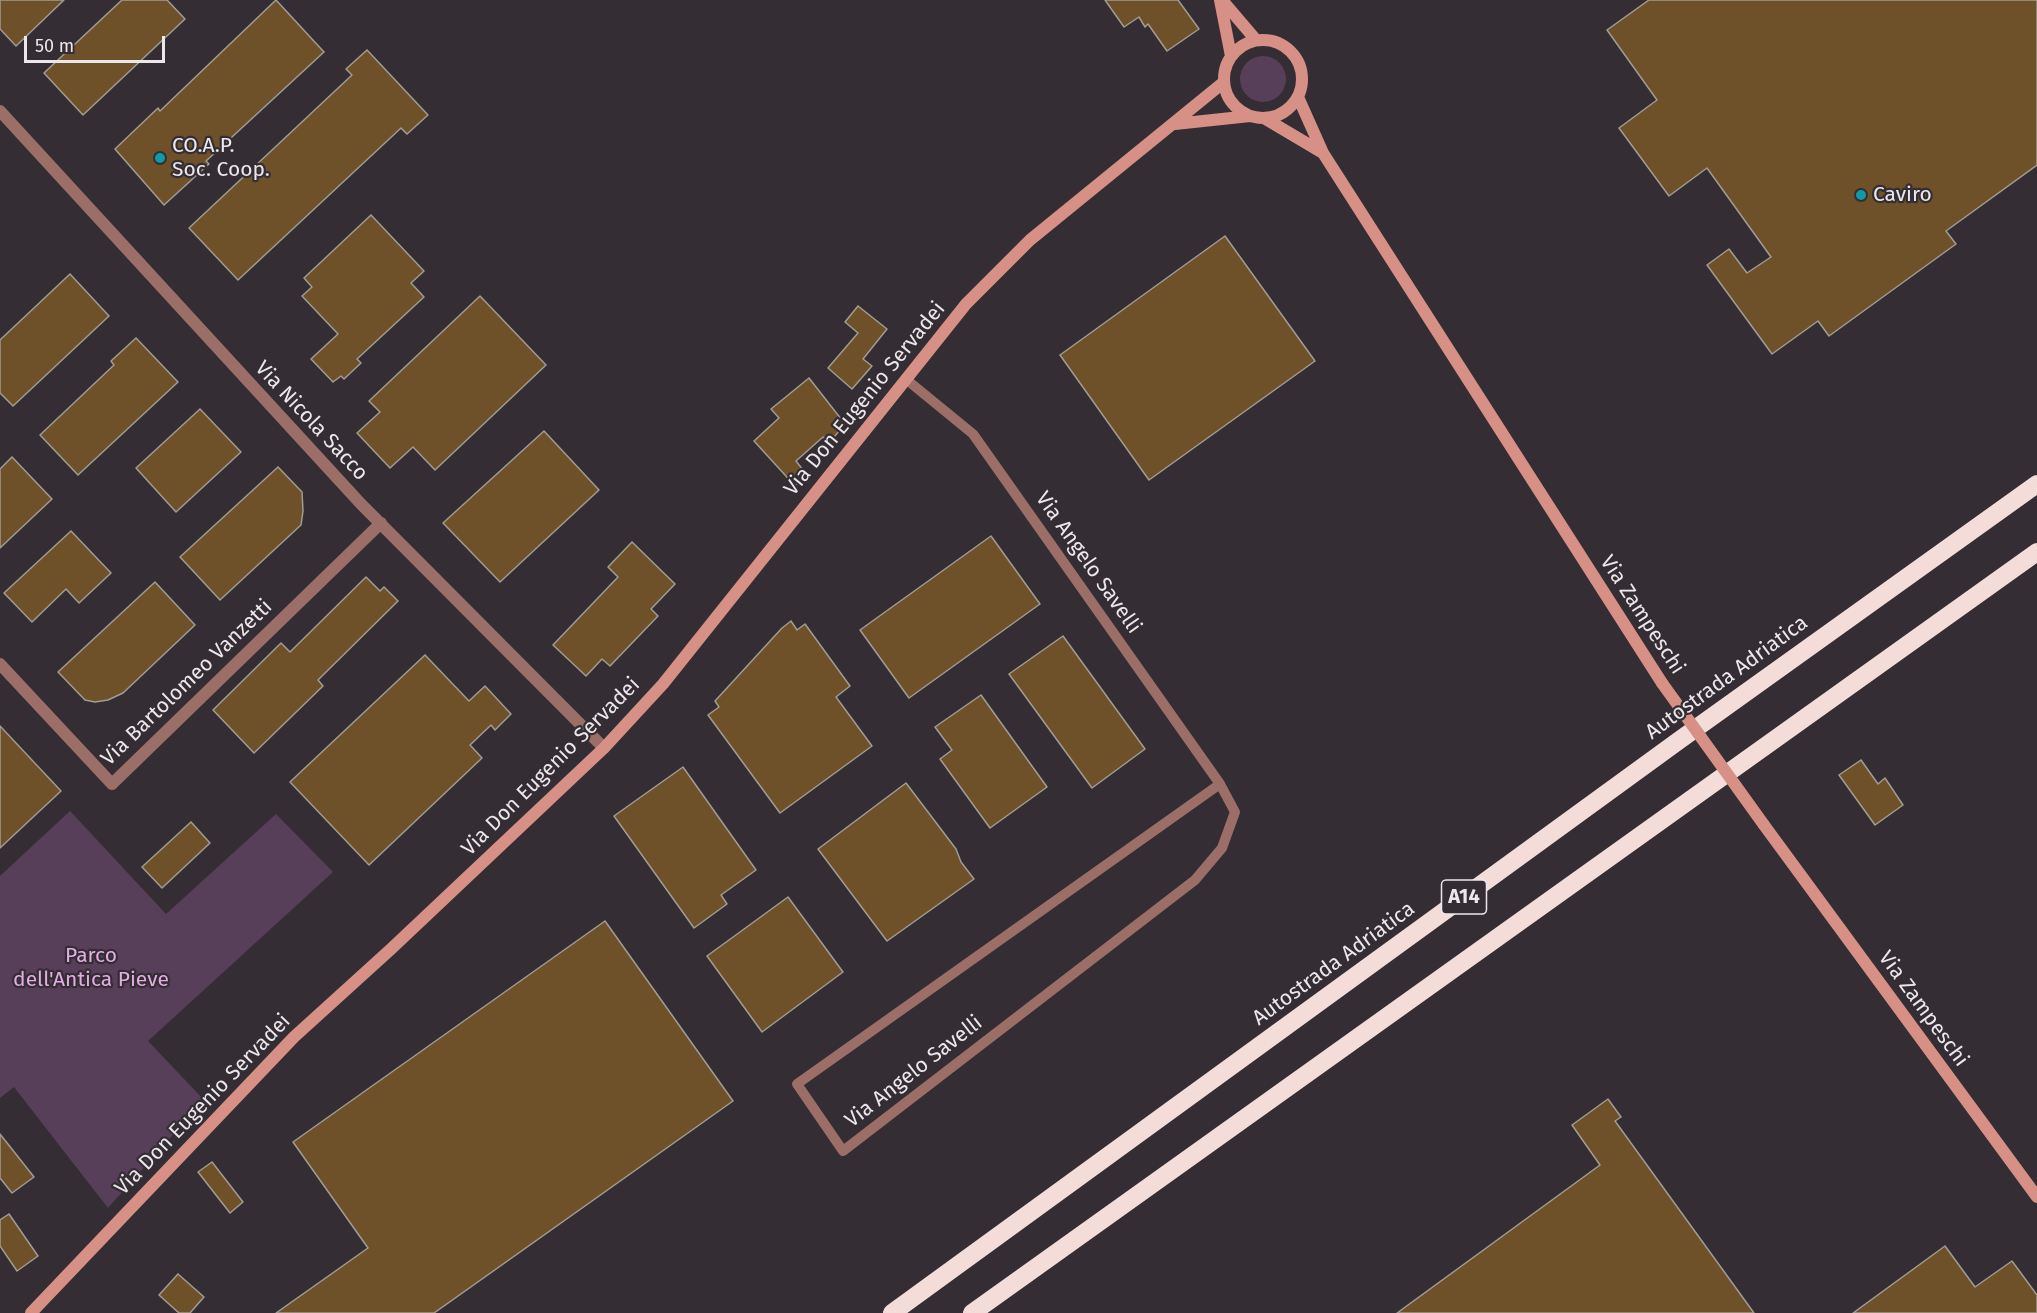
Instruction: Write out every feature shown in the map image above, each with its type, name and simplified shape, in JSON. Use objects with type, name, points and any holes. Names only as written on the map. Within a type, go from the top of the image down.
[{"type":"highway","name":"Autostrada Adriatica","points":[[892,1313],[1672,746],[2037,484]]},
{"type":"highway","name":"A14","points":[[972,1313],[2037,552]]},
{"type":"street","points":[[1221,0],[1256,40]]},
{"type":"street","points":[[1221,0],[1231,56]]},
{"type":"street","points":[[1174,124],[1251,116],[1264,118],[1284,112],[1292,106],[1302,86],[1302,73],[1291,51],[1281,43],[1256,40],[1247,43],[1231,56],[1224,73],[1224,82],[1232,103],[1251,116]]},
{"type":"street","name":"Via Don Eugenio Servadei","points":[[31,1313],[294,1036],[391,949],[604,748],[663,684],[966,304],[1030,240],[1224,82]]},
{"type":"street","name":"Via Zampeschi","points":[[1298,97],[1323,153],[1662,683],[2037,1197]]},
{"type":"street","name":"Via Nicola Sacco","points":[[0,111],[381,524],[604,748]]},
{"type":"street","name":"Via Zampeschi","points":[[1264,118],[1323,153]]},
{"type":"street","name":"Via Bartolomeo Vanzetti","points":[[0,664],[112,784],[381,524]]},
{"type":"lane","name":"Via Angelo Savelli","points":[[907,380],[974,434],[1220,784],[1235,812],[1222,848],[1195,880],[843,1151],[797,1084],[1220,784]]},
{"type":"green space","points":[[1263,56],[1279,63],[1286,79],[1279,95],[1263,102],[1247,95],[1240,79],[1247,63]]},
{"type":"green space","name":"Parco dell'Antica Pieve","points":[[70,811],[166,914],[276,814],[333,872],[148,1041],[204,1100],[108,1208],[14,1087],[0,1098],[0,876]]},
{"type":"building","points":[[0,0],[64,0],[16,46],[0,29]]},
{"type":"building","points":[[122,0],[167,0],[185,19],[83,115],[44,73]]},
{"type":"building","points":[[276,0],[324,52],[206,161],[209,164],[164,205],[115,149],[158,108],[160,111]]},
{"type":"building","points":[[1105,0],[1178,0],[1199,29],[1167,51],[1148,24],[1145,27],[1139,17],[1124,27]]},
{"type":"building","name":"Caviro","points":[[1649,0],[2037,0],[2037,165],[1946,231],[1956,244],[1829,336],[1818,321],[1772,354],[1707,265],[1729,249],[1747,273],[1771,257],[1707,168],[1669,196],[1619,128],[1657,100],[1607,30]]},
{"type":"building","points":[[367,50],[428,115],[407,134],[401,128],[238,280],[189,228],[352,75],[346,69]]},
{"type":"building","points":[[371,215],[424,271],[411,283],[424,297],[357,359],[361,363],[344,379],[341,376],[333,382],[311,359],[338,334],[302,296],[312,287],[304,278]]},
{"type":"building","points":[[1225,236],[1315,361],[1149,480],[1060,355]]},
{"type":"building","points":[[70,274],[109,316],[13,406],[0,393],[0,340]]},
{"type":"building","points":[[480,296],[546,365],[435,470],[413,447],[390,468],[357,433],[380,412],[369,401]]},
{"type":"building","points":[[858,306],[887,329],[863,359],[872,366],[852,389],[828,368],[858,333],[845,322]]},
{"type":"building","points":[[136,338],[178,382],[78,475],[40,435],[114,365],[111,361]]},
{"type":"building","points":[[809,378],[845,424],[829,443],[823,437],[796,461],[807,475],[795,486],[754,441],[779,418],[771,409]]},
{"type":"building","points":[[200,409],[241,452],[176,512],[136,468]]},
{"type":"building","points":[[544,431],[599,490],[500,582],[443,523]]},
{"type":"building","points":[[12,457],[52,499],[0,548],[0,469]]},
{"type":"building","points":[[278,467],[302,492],[301,525],[220,600],[180,557]]},
{"type":"building","points":[[71,531],[111,573],[79,603],[66,589],[32,622],[4,593]]},
{"type":"building","points":[[991,536],[1040,604],[909,698],[860,630]]},
{"type":"building","points":[[632,542],[675,584],[651,609],[658,616],[610,666],[602,659],[586,676],[553,645],[618,577],[608,567]]},
{"type":"building","points":[[366,577],[380,591],[384,587],[398,601],[318,680],[323,686],[254,753],[213,710],[281,643],[290,652]]},
{"type":"building","points":[[155,582],[195,625],[123,693],[108,700],[95,702],[85,700],[58,672]]},
{"type":"building","points":[[791,621],[797,630],[805,624],[850,686],[836,697],[872,746],[780,813],[708,715],[719,707],[715,701]]},
{"type":"building","points":[[1063,636],[1145,749],[1092,788],[1009,674]]},
{"type":"building","points":[[425,655],[469,701],[485,686],[511,714],[495,730],[491,725],[470,745],[482,758],[369,865],[290,782]]},
{"type":"building","points":[[981,695],[1047,787],[990,828],[940,759],[952,750],[935,727]]},
{"type":"building","points":[[0,726],[61,791],[0,848]]},
{"type":"building","points":[[1861,760],[1878,784],[1885,778],[1903,805],[1875,825],[1839,775]]},
{"type":"building","points":[[683,767],[756,870],[721,895],[727,904],[694,928],[614,816]]},
{"type":"building","points":[[906,783],[956,849],[961,862],[974,879],[887,941],[818,849]]},
{"type":"building","points":[[191,822],[210,843],[162,888],[142,867]]},
{"type":"building","points":[[788,897],[843,972],[762,1032],[707,956]]},
{"type":"building","points":[[605,921],[733,1101],[434,1313],[276,1313],[368,1248],[293,1142]]},
{"type":"building","points":[[1608,1099],[1621,1117],[1615,1121],[1754,1313],[1397,1313],[1600,1165],[1572,1125]]},
{"type":"building","points":[[0,1134],[34,1177],[12,1193],[0,1178]]},
{"type":"building","points":[[212,1162],[243,1202],[230,1213],[198,1172]]},
{"type":"building","points":[[9,1214],[38,1256],[17,1271],[0,1246],[0,1220]]},
{"type":"building","points":[[1945,1246],[1975,1287],[2012,1261],[2037,1295],[2037,1313],[1853,1313]]},
{"type":"building","points":[[178,1274],[204,1297],[190,1313],[179,1313],[159,1295]]},
{"type":"place","name":"CO.A.P. Soc. Coop.","points":[[160,158]]},
{"type":"place","name":"Caviro","points":[[1861,195]]}]
